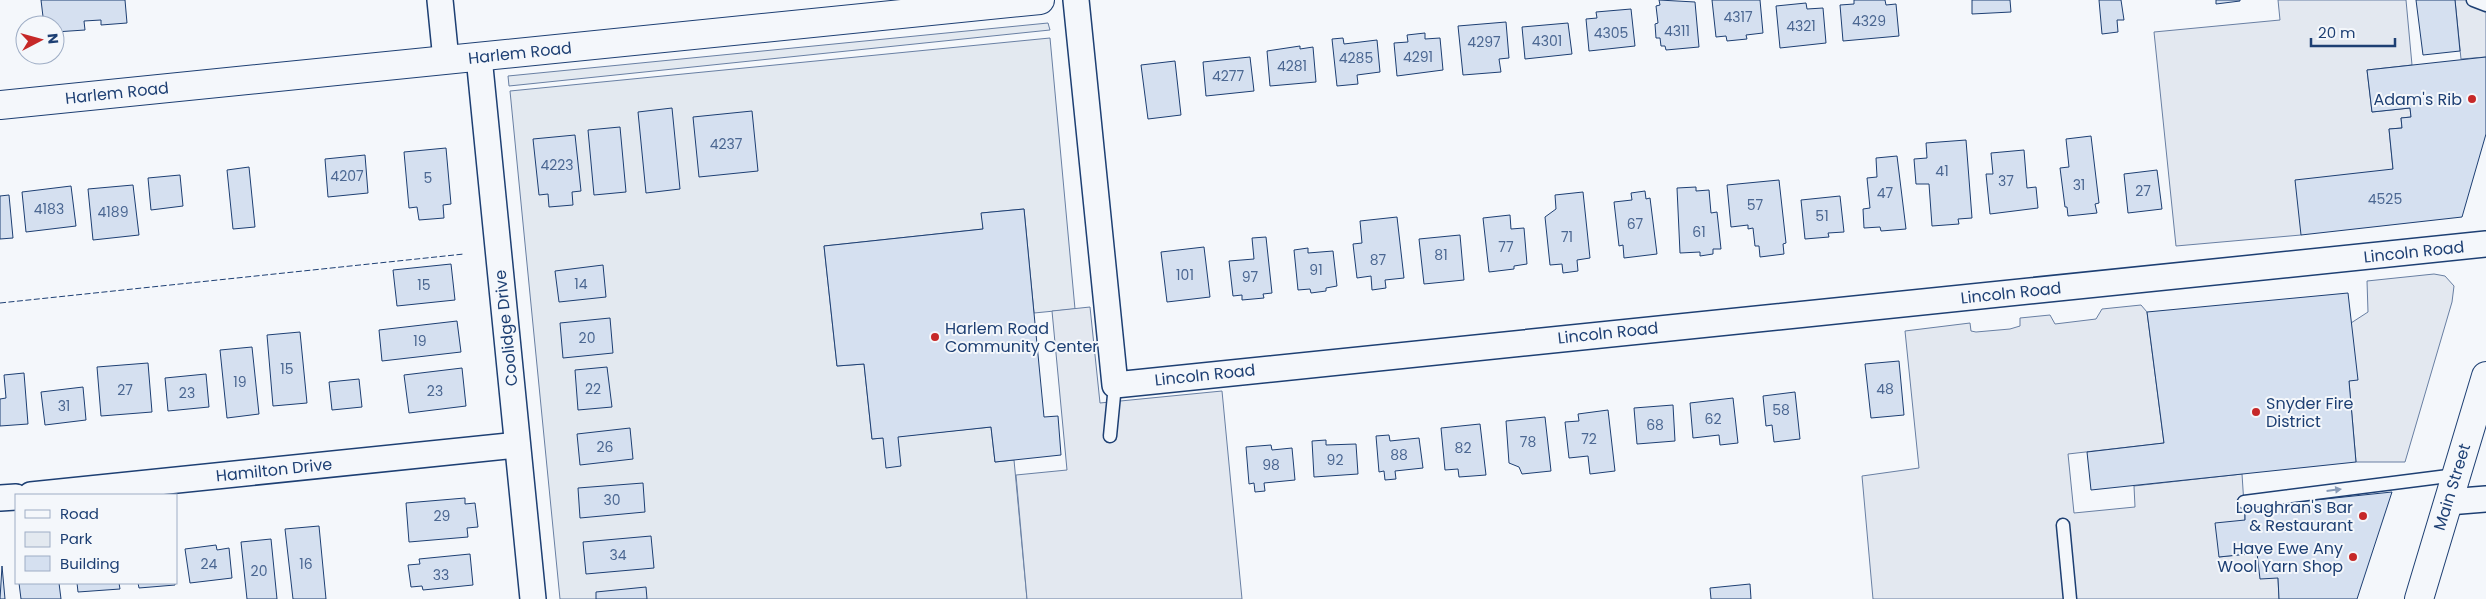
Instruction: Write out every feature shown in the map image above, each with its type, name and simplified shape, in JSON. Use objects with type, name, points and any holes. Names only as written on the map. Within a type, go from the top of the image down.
[{"type":"main road","name":"Harlem Road","points":[[0,105],[479,57],[921,7],[1040,0]]},
{"type":"main road","name":"Main Street","points":[[2419,599],[2486,376]]},
{"type":"street","points":[[440,0],[446,60]]},
{"type":"street","points":[[1076,0],[1115,385]]},
{"type":"street","name":"Coolidge Drive","points":[[479,57],[533,599]]},
{"type":"street","name":"Lincoln Road","points":[[1115,385],[2486,244]]},
{"type":"street","name":"Hamilton Drive","points":[[40,494],[518,445]]},
{"type":"street","points":[[0,498],[15,497]]},
{"type":"street","points":[[2448,502],[2486,499]]},
{"type":"lane","points":[[2474,0],[2486,5]]},
{"type":"lane","points":[[1110,436],[1115,385]]},
{"type":"lane","points":[[2244,502],[2286,495],[2456,476]]},
{"type":"lane","points":[[2062,525],[2070,599]]},
{"type":"green space","points":[[1048,23],[1050,30],[509,86],[508,76]]},
{"type":"green space","points":[[1050,38],[1075,309],[1034,313],[1024,209],[982,213],[983,229],[824,246],[837,366],[864,364],[872,439],[991,427],[995,462],[1014,460],[1027,599],[560,599],[510,91]]},
{"type":"shaded area","points":[[2278,0],[2406,0],[2412,65],[2367,70],[2372,112],[2410,108],[2411,117],[2401,118],[2402,128],[2389,129],[2393,169],[2301,235],[2176,246],[2154,32],[2280,20]]},
{"type":"shaded area","points":[[2455,0],[2486,0],[2486,57],[2461,59]]},
{"type":"shaded area","points":[[2434,274],[2445,276],[2454,286],[2452,302],[2405,462],[2356,462],[2349,381],[2351,323],[2368,312],[2367,281]]},
{"type":"shaded area","points":[[2141,305],[2147,312],[2164,443],[2068,454],[2074,513],[2135,507],[2134,486],[2242,474],[2245,520],[2219,557],[2257,553],[2278,578],[2279,599],[1873,599],[1862,476],[1919,468],[1905,331],[1970,323],[1971,331],[1976,332],[2010,329],[2020,326],[2020,318],[2050,315],[2055,324],[2096,319],[2102,309]]},
{"type":"shaded area","points":[[1090,307],[1100,403],[1222,391],[1242,599],[1027,599],[1016,475],[1067,470],[1052,311]]},
{"type":"building","points":[[41,0],[125,0],[127,23],[101,25],[101,20],[84,21],[85,30],[65,31],[65,15],[43,15]]},
{"type":"building","points":[[1659,0],[1695,2],[1699,47],[1666,50],[1665,46],[1661,46],[1660,38],[1656,38],[1655,24],[1658,23],[1656,6],[1660,5]]},
{"type":"building","points":[[1712,0],[1760,0],[1763,33],[1746,35],[1747,39],[1727,41],[1726,36],[1716,37]]},
{"type":"building","points":[[1854,0],[1885,0],[1886,5],[1896,4],[1899,36],[1843,41],[1840,5],[1854,4]]},
{"type":"building","points":[[1972,0],[2010,0],[2011,12],[1972,14]]},
{"type":"building","points":[[2099,0],[2121,0],[2124,20],[2117,20],[2118,32],[2102,34]]},
{"type":"building","points":[[2216,0],[2240,0],[2240,1],[2216,4]]},
{"type":"building","points":[[2416,0],[2455,0],[2460,51],[2423,55]]},
{"type":"building","points":[[1806,3],[1807,9],[1823,8],[1826,43],[1780,48],[1776,6]]},
{"type":"building","points":[[1631,9],[1635,46],[1589,51],[1586,19],[1597,18],[1596,12]]},
{"type":"building","points":[[1506,22],[1509,58],[1499,59],[1501,72],[1463,75],[1458,26]]},
{"type":"building","points":[[1568,23],[1572,54],[1525,59],[1522,27]]},
{"type":"building","points":[[1425,33],[1425,39],[1440,38],[1443,70],[1397,76],[1394,43],[1408,42],[1407,35]]},
{"type":"building","points":[[1343,38],[1344,44],[1377,40],[1380,72],[1357,75],[1358,84],[1337,86],[1332,39]]},
{"type":"building","points":[[1300,46],[1300,49],[1313,47],[1316,82],[1270,86],[1267,51]]},
{"type":"building","points":[[1250,57],[1254,91],[1206,96],[1203,62]]},
{"type":"building","points":[[2486,57],[2486,134],[2462,217],[2301,235],[2295,180],[2393,169],[2389,129],[2402,128],[2401,118],[2411,117],[2410,108],[2372,112],[2367,70]]},
{"type":"building","points":[[1175,61],[1181,115],[1148,119],[1141,65]]},
{"type":"building","points":[[672,108],[680,189],[646,193],[638,112]]},
{"type":"building","points":[[752,111],[758,171],[699,177],[693,117]]},
{"type":"building","points":[[620,127],[626,192],[594,195],[588,130]]},
{"type":"building","points":[[575,135],[581,191],[572,192],[573,205],[549,207],[548,194],[539,195],[533,139]]},
{"type":"building","points":[[2091,136],[2099,203],[2095,204],[2097,213],[2068,216],[2060,168],[2069,167],[2066,139]]},
{"type":"building","points":[[1966,140],[1972,218],[1958,219],[1959,224],[1932,226],[1929,184],[1916,184],[1914,159],[1927,158],[1926,143]]},
{"type":"building","points":[[446,148],[451,204],[443,205],[444,218],[419,220],[417,207],[409,208],[404,152]]},
{"type":"building","points":[[2024,150],[2027,188],[2036,187],[2038,208],[1990,214],[1986,174],[1993,174],[1991,153]]},
{"type":"building","points":[[365,155],[368,193],[328,197],[325,159]]},
{"type":"building","points":[[1897,156],[1906,229],[1881,231],[1880,227],[1864,228],[1863,209],[1870,208],[1867,178],[1877,177],[1876,158]]},
{"type":"building","points":[[249,167],[255,227],[233,229],[227,170]]},
{"type":"building","points":[[2157,170],[2162,209],[2128,213],[2124,174]]},
{"type":"building","points":[[180,175],[183,206],[151,210],[148,178]]},
{"type":"building","points":[[1779,180],[1786,243],[1783,244],[1784,254],[1760,257],[1759,246],[1755,246],[1753,228],[1748,229],[1748,225],[1731,227],[1727,185]]},
{"type":"building","points":[[133,185],[139,235],[93,240],[88,189]]},
{"type":"building","points":[[71,186],[76,226],[26,232],[22,192]]},
{"type":"building","points":[[1696,187],[1696,191],[1709,190],[1711,213],[1717,212],[1721,249],[1713,249],[1713,254],[1700,256],[1700,252],[1680,253],[1677,188]]},
{"type":"building","points":[[1645,191],[1646,199],[1650,198],[1657,254],[1624,258],[1623,245],[1619,246],[1614,202],[1632,200],[1631,193]]},
{"type":"building","points":[[1583,192],[1590,258],[1577,260],[1578,271],[1563,273],[1562,264],[1550,265],[1545,217],[1556,209],[1555,195]]},
{"type":"building","points":[[9,195],[13,238],[0,239],[0,196]]},
{"type":"building","points":[[1840,196],[1844,232],[1828,233],[1829,237],[1805,239],[1801,200]]},
{"type":"building","name":"Harlem Road Community Center","points":[[1024,209],[1044,417],[1058,416],[1061,455],[995,462],[991,427],[898,437],[901,466],[886,468],[883,438],[872,439],[864,364],[837,366],[824,246],[983,229],[981,213]]},
{"type":"building","points":[[1510,215],[1511,229],[1524,228],[1527,264],[1514,266],[1514,269],[1489,272],[1483,218]]},
{"type":"building","points":[[1397,217],[1404,278],[1385,280],[1386,288],[1372,290],[1371,276],[1357,278],[1353,244],[1362,243],[1360,221]]},
{"type":"building","points":[[1460,235],[1464,280],[1424,284],[1419,239]]},
{"type":"building","points":[[1266,237],[1272,293],[1263,294],[1264,298],[1242,300],[1242,295],[1233,296],[1229,261],[1254,259],[1252,238]]},
{"type":"building","points":[[1204,247],[1210,297],[1167,302],[1161,252]]},
{"type":"building","points":[[1308,248],[1308,253],[1333,251],[1337,286],[1326,288],[1326,291],[1311,293],[1310,289],[1298,290],[1294,250]]},
{"type":"building","points":[[451,264],[455,300],[397,306],[393,270]]},
{"type":"building","points":[[603,265],[606,297],[559,302],[555,271]]},
{"type":"building","name":"Snyder Fire District","points":[[2348,293],[2358,380],[2349,381],[2356,462],[2091,490],[2087,452],[2164,443],[2147,312]]},
{"type":"building","points":[[610,318],[613,353],[563,358],[560,323]]},
{"type":"building","points":[[457,321],[461,352],[382,361],[379,330]]},
{"type":"building","points":[[300,332],[307,403],[273,406],[267,335]]},
{"type":"building","points":[[252,347],[259,414],[227,418],[220,350]]},
{"type":"building","points":[[1899,361],[1904,415],[1871,418],[1865,364]]},
{"type":"building","points":[[148,363],[152,412],[101,416],[97,367]]},
{"type":"building","points":[[607,367],[612,407],[578,410],[575,370]]},
{"type":"building","points":[[462,368],[466,406],[409,413],[404,375]]},
{"type":"building","points":[[24,373],[28,424],[0,426],[0,399],[6,398],[4,375]]},
{"type":"building","points":[[206,374],[209,407],[168,411],[165,378]]},
{"type":"building","points":[[359,379],[362,407],[332,410],[329,382]]},
{"type":"building","points":[[83,387],[86,420],[45,425],[41,392]]},
{"type":"building","points":[[1795,392],[1800,439],[1774,442],[1772,425],[1766,426],[1763,396]]},
{"type":"building","points":[[1733,398],[1738,443],[1720,445],[1719,435],[1693,438],[1690,403]]},
{"type":"building","points":[[1673,405],[1675,441],[1637,444],[1634,408]]},
{"type":"building","points":[[1608,410],[1615,471],[1590,474],[1588,456],[1569,458],[1565,422],[1579,421],[1578,414]]},
{"type":"building","points":[[1545,417],[1551,471],[1522,474],[1519,467],[1509,463],[1506,421]]},
{"type":"building","points":[[1480,424],[1486,475],[1459,477],[1458,469],[1445,470],[1441,428]]},
{"type":"building","points":[[630,428],[633,459],[580,465],[577,434]]},
{"type":"building","points":[[1389,435],[1390,441],[1419,438],[1423,468],[1395,471],[1396,479],[1385,480],[1384,471],[1379,472],[1376,436]]},
{"type":"building","points":[[1326,440],[1326,445],[1356,444],[1358,474],[1314,477],[1312,441]]},
{"type":"building","points":[[1271,445],[1272,450],[1292,448],[1295,480],[1264,483],[1265,491],[1255,492],[1254,483],[1249,484],[1246,447]]},
{"type":"building","points":[[643,483],[645,512],[580,518],[578,488]]},
{"type":"building","points":[[2392,492],[2357,599],[2279,599],[2278,578],[2260,579],[2257,553],[2219,557],[2215,523],[2245,520],[2245,513],[2268,510],[2267,505]]},
{"type":"building","points":[[465,498],[465,504],[475,503],[478,527],[467,528],[468,537],[409,542],[406,503]]},
{"type":"building","points":[[319,526],[326,599],[293,599],[285,529]]},
{"type":"building","points":[[651,536],[654,568],[586,574],[583,542]]},
{"type":"building","points":[[271,539],[277,599],[247,599],[241,542]]},
{"type":"building","points":[[216,545],[217,550],[229,548],[232,578],[190,583],[185,549]]},
{"type":"building","points":[[470,554],[473,585],[423,590],[422,586],[411,587],[408,565],[420,564],[419,559]]},
{"type":"building","points":[[2,566],[5,599],[0,599]]},
{"type":"building","points":[[19,584],[59,584],[61,599],[21,599]]},
{"type":"building","points":[[77,584],[119,584],[120,589],[78,592]]},
{"type":"building","points":[[138,584],[175,584],[175,585],[139,588]]},
{"type":"building","points":[[1750,584],[1751,599],[1711,599],[1710,588]]},
{"type":"building","points":[[646,587],[647,599],[596,599],[596,592]]},
{"type":"fence","points":[[0,303],[464,254]]},
{"type":"place","name":"Adam's Rib","points":[[2472,99]]},
{"type":"place","name":"Harlem Road Community Center","points":[[935,337]]},
{"type":"place","name":"Snyder Fire District","points":[[2256,412]]},
{"type":"place","name":"Loughran's Bar & Restaurant","points":[[2363,516]]},
{"type":"place","name":"Have Ewe Any Wool Yarn Shop","points":[[2353,557]]}]
